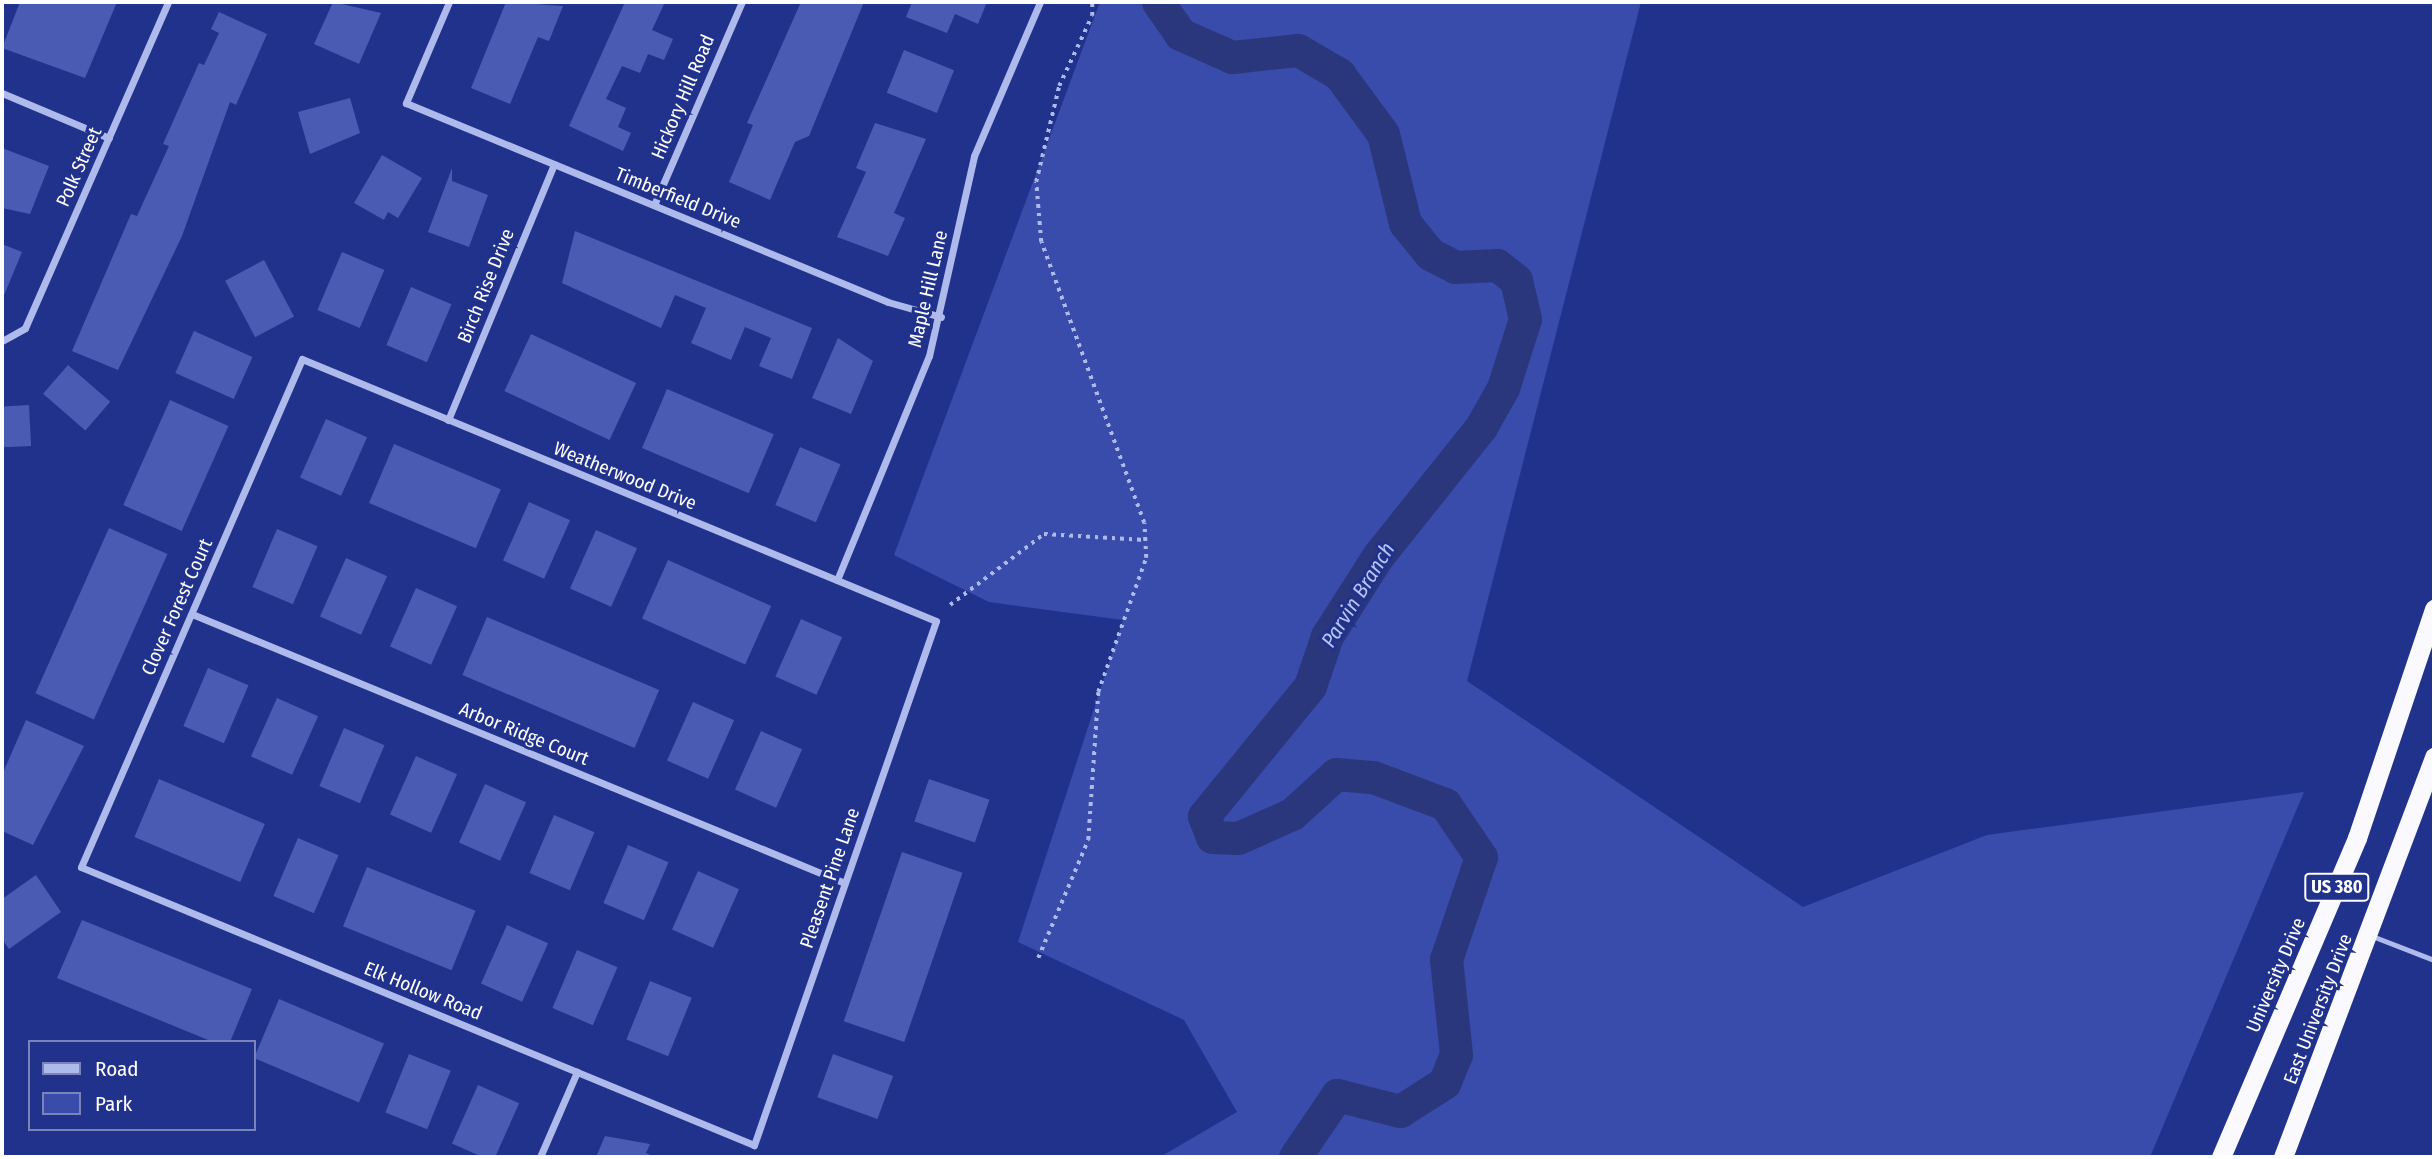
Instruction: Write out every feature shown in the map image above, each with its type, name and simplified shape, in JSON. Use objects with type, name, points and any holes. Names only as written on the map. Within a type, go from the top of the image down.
[{"type":"highway","name":"University Drive","points":[[2221,1157],[2357,838],[2434,609]]},
{"type":"highway","name":"East University Drive","points":[[2283,1157],[2371,936],[2434,757]]},
{"type":"highway","points":[[2412,823],[2434,781]]},
{"type":"street","name":"Polk Street","points":[[6,341],[25,328],[169,2]]},
{"type":"street","name":"Timberfield Drive","points":[[449,2],[406,103],[654,205],[941,317]]},
{"type":"street","name":"Hickory Hill Road","points":[[654,205],[742,2]]},
{"type":"street","name":"Maple Hill Lane","points":[[837,580],[941,317],[974,156],[1040,2]]},
{"type":"street","points":[[2,93],[109,138]]},
{"type":"street","name":"Birch Rise Drive","points":[[448,420],[554,164]]},
{"type":"street","name":"Weatherwood Drive","points":[[302,359],[936,621]]},
{"type":"street","name":"Clover Forest Court","points":[[81,867],[302,359]]},
{"type":"street","name":"Arbor Ridge Court","points":[[192,614],[845,883]]},
{"type":"street","name":"Pleasent Pine Lane","points":[[754,1145],[936,621]]},
{"type":"street","name":"Elk Hollow Road","points":[[81,867],[754,1145]]},
{"type":"street","points":[[540,1157],[577,1072]]},
{"type":"lane","points":[[2371,936],[2434,960]]},
{"type":"path","points":[[1038,958],[1088,840],[1098,692],[1146,558],[1145,540],[1041,242],[1036,182],[1059,86],[1092,16],[1092,2]]},
{"type":"path","points":[[950,604],[1044,534],[1145,540]]},
{"type":"green space","points":[[1100,2],[1641,2],[1467,681],[1803,907],[1987,835],[2304,792],[2150,1157],[1160,1157],[1237,1112],[1184,1020],[1018,942],[1123,620],[989,602],[894,555]]},
{"type":"building","points":[[20,2],[117,2],[85,78],[2,48]]},
{"type":"building","points":[[333,2],[381,13],[359,64],[314,44]]},
{"type":"building","points":[[506,2],[563,6],[549,41],[538,37],[510,104],[471,88]]},
{"type":"building","points":[[625,2],[665,2],[652,30],[673,39],[664,60],[648,54],[640,73],[622,66],[606,99],[626,108],[618,127],[631,133],[623,151],[569,126]]},
{"type":"building","points":[[801,2],[864,2],[809,136],[795,142],[770,200],[729,182],[753,125],[747,123]]},
{"type":"building","points":[[912,2],[987,2],[978,24],[955,14],[947,33],[906,17]]},
{"type":"building","points":[[219,12],[267,34],[236,105],[230,102],[182,236],[118,370],[72,351],[131,214],[137,216],[169,146],[163,144],[199,63],[204,65],[219,33],[211,29]]},
{"type":"building","points":[[904,50],[954,70],[937,113],[887,93]]},
{"type":"building","points":[[350,98],[360,133],[310,154],[298,112]]},
{"type":"building","points":[[875,123],[926,139],[894,213],[905,218],[888,256],[837,237],[866,172],[856,168]]},
{"type":"building","points":[[2,148],[49,166],[30,214],[2,208]]},
{"type":"building","points":[[382,155],[422,178],[398,218],[388,212],[384,220],[354,203]]},
{"type":"building","points":[[452,168],[452,181],[488,195],[469,247],[428,232]]},
{"type":"building","points":[[575,231],[812,328],[792,379],[759,366],[771,338],[745,327],[731,360],[691,343],[706,308],[675,295],[661,328],[562,283]]},
{"type":"building","points":[[2,244],[22,252],[2,300]]},
{"type":"building","points":[[342,252],[384,270],[360,328],[317,310]]},
{"type":"building","points":[[264,260],[294,317],[255,337],[225,281]]},
{"type":"building","points":[[411,287],[452,304],[427,362],[386,345]]},
{"type":"building","points":[[194,331],[252,357],[234,399],[175,373]]},
{"type":"building","points":[[531,334],[636,383],[610,440],[504,391]]},
{"type":"building","points":[[838,338],[873,361],[851,414],[812,398]]},
{"type":"building","points":[[68,365],[110,402],[85,430],[43,394]]},
{"type":"building","points":[[667,389],[774,434],[749,493],[642,448]]},
{"type":"building","points":[[170,400],[228,426],[182,531],[123,505]]},
{"type":"building","points":[[29,405],[31,446],[4,447],[2,406]]},
{"type":"building","points":[[326,419],[367,437],[341,496],[300,477]]},
{"type":"building","points":[[394,444],[501,489],[476,548],[369,503]]},
{"type":"building","points":[[800,447],[841,464],[816,522],[775,505]]},
{"type":"building","points":[[529,502],[570,520],[544,579],[503,560]]},
{"type":"building","points":[[109,528],[167,554],[94,719],[35,693]]},
{"type":"building","points":[[277,529],[318,546],[293,604],[252,587]]},
{"type":"building","points":[[596,530],[637,548],[611,607],[570,588]]},
{"type":"building","points":[[346,558],[387,576],[361,635],[320,616]]},
{"type":"building","points":[[668,560],[771,606],[745,664],[642,618]]},
{"type":"building","points":[[416,588],[457,606],[431,665],[390,646]]},
{"type":"building","points":[[487,617],[659,690],[635,748],[462,675]]},
{"type":"building","points":[[801,619],[842,637],[816,695],[775,677]]},
{"type":"building","points":[[208,668],[249,685],[224,743],[183,726]]},
{"type":"building","points":[[277,698],[318,716],[292,775],[251,756]]},
{"type":"building","points":[[693,702],[734,720],[708,779],[667,760]]},
{"type":"building","points":[[26,720],[84,746],[33,845],[2,831],[2,775]]},
{"type":"building","points":[[344,728],[385,745],[360,803],[319,786]]},
{"type":"building","points":[[761,731],[802,749],[776,808],[735,789]]},
{"type":"building","points":[[416,756],[457,774],[431,833],[390,814]]},
{"type":"building","points":[[159,779],[265,824],[240,882],[134,837]]},
{"type":"building","points":[[929,779],[990,800],[975,842],[914,822]]},
{"type":"building","points":[[485,784],[526,802],[500,861],[459,842]]},
{"type":"building","points":[[554,815],[595,832],[570,890],[529,873]]},
{"type":"building","points":[[298,838],[339,855],[314,913],[273,896]]},
{"type":"building","points":[[628,845],[669,862],[644,920],[603,903]]},
{"type":"building","points":[[902,852],[963,873],[904,1042],[844,1021]]},
{"type":"building","points":[[367,867],[475,911],[452,970],[343,926]]},
{"type":"building","points":[[698,871],[739,889],[713,948],[672,929]]},
{"type":"building","points":[[36,875],[61,912],[9,949],[2,939],[2,899]]},
{"type":"building","points":[[82,920],[252,989],[231,1040],[208,1040],[57,978]]},
{"type":"building","points":[[507,925],[548,943],[522,1002],[481,983]]},
{"type":"building","points":[[577,950],[618,967],[593,1025],[552,1008]]},
{"type":"building","points":[[650,981],[692,998],[668,1056],[626,1039]]},
{"type":"building","points":[[279,999],[384,1044],[359,1102],[256,1059]]},
{"type":"building","points":[[409,1054],[451,1071],[427,1129],[385,1112]]},
{"type":"building","points":[[833,1054],[893,1076],[877,1119],[817,1097]]},
{"type":"building","points":[[478,1085],[519,1103],[495,1157],[482,1157],[452,1143]]},
{"type":"building","points":[[605,1136],[650,1144],[646,1153],[655,1157],[596,1157]]},
{"type":"waterway","name":"Parvin Branch","points":[[1158,2],[1180,34],[1232,57],[1298,50],[1339,74],[1383,134],[1405,223],[1430,254],[1455,267],[1497,265],[1516,280],[1525,319],[1503,388],[1481,427],[1378,556],[1327,636],[1310,686],[1204,816],[1212,837],[1238,838],[1292,814],[1336,774],[1373,777],[1445,804],[1481,857],[1446,959],[1456,1054],[1444,1083],[1400,1111],[1337,1095],[1295,1157]]}]
